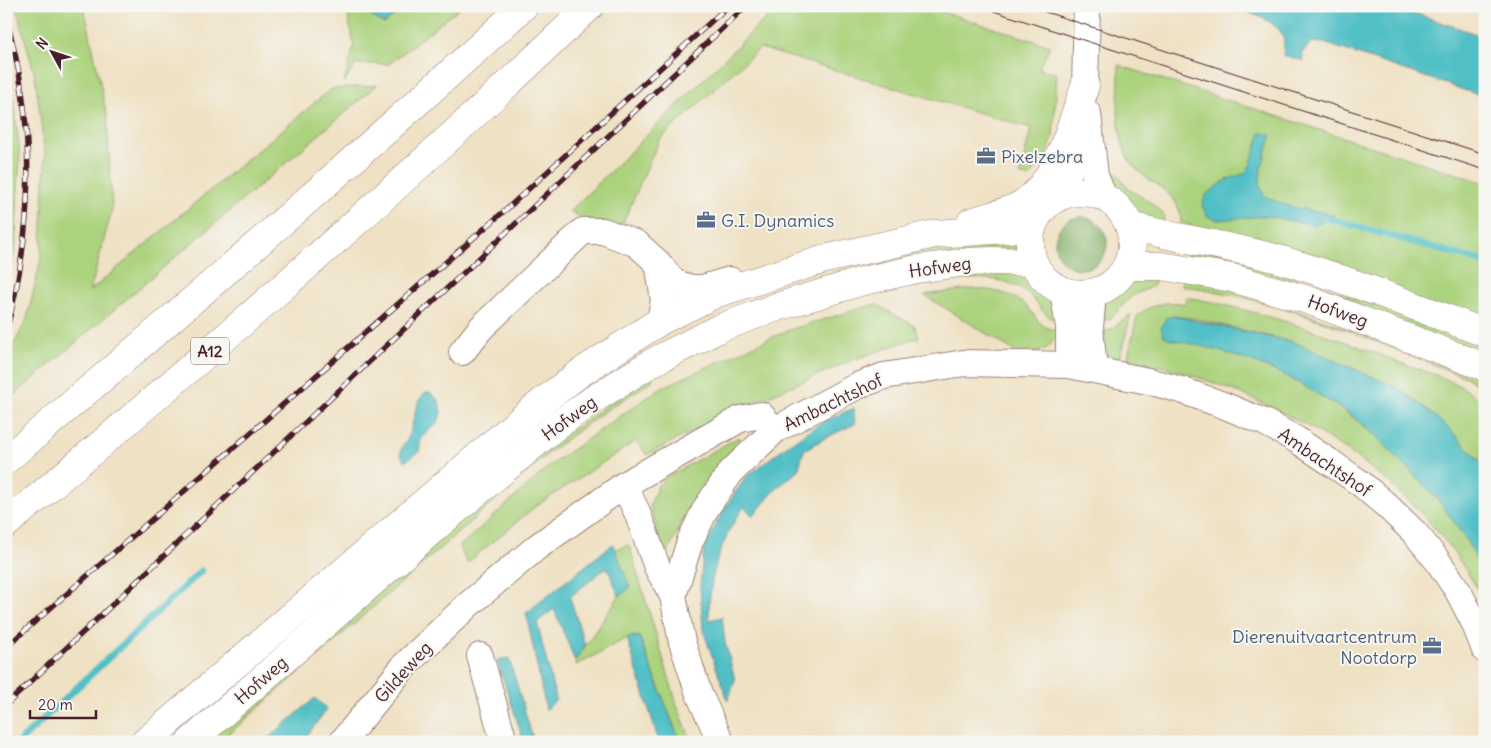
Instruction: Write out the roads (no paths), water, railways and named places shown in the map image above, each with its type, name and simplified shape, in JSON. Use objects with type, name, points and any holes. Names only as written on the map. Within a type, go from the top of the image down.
[{"type":"main road","name":"A12","points":[[6,460],[189,305],[348,166],[524,6]]},
{"type":"main road","name":"A12","points":[[6,524],[110,437],[298,274],[452,137],[590,6]]},
{"type":"main road","points":[[935,234],[1024,204],[1040,189],[1059,159],[1085,86]]},
{"type":"main road","points":[[1078,191],[1102,195],[1114,202],[1123,212],[1130,226],[1132,252],[1127,266],[1118,278],[1107,287],[1094,293],[1073,294],[1063,291],[1045,280],[1033,262],[1030,250],[1030,236],[1033,224],[1040,210],[1052,200],[1065,194],[1078,191]]},
{"type":"main road","name":"Hofweg","points":[[145,742],[533,408],[580,373],[660,321],[715,294],[825,260],[935,234],[1009,229],[1033,224]]},
{"type":"main road","name":"Hofweg","points":[[1130,226],[1166,236],[1244,250],[1295,264],[1485,333]]},
{"type":"main road","name":"Hofweg","points":[[190,742],[430,532],[548,432],[594,399],[653,362],[720,328],[777,307],[863,281],[917,269],[968,262],[1033,262]]},
{"type":"main road","name":"Hofweg","points":[[1127,266],[1176,268],[1232,278],[1299,297],[1485,367]]},
{"type":"street","points":[[1087,6],[1085,86],[1095,176],[1102,195]]},
{"type":"street","points":[[1065,194],[1085,86]]},
{"type":"street","points":[[462,352],[481,328],[583,231],[603,231],[637,244],[658,263],[673,281],[692,288],[703,288],[747,274],[760,279]]},
{"type":"street","points":[[658,263],[664,300],[660,321]]},
{"type":"street","points":[[1063,291],[1069,326],[1069,365]]},
{"type":"street","points":[[1094,293],[1090,328],[1094,369]]},
{"type":"street","name":"Ambachtshof","points":[[673,596],[690,541],[706,508],[730,472],[775,430],[858,386],[884,376],[964,363],[1069,365],[1173,387],[1264,422],[1298,440],[1360,483],[1386,504],[1415,533],[1437,560],[1458,591],[1474,622],[1485,650]]},
{"type":"street","name":"Ambachtshof","points":[[721,742],[699,694],[682,642],[673,596],[656,567],[637,512],[624,486],[740,419],[761,415],[775,430]]},
{"type":"street","name":"Gildeweg","points":[[342,742],[406,664],[468,605],[537,547],[624,486]]},
{"type":"street","points":[[480,656],[504,742]]},
{"type":"water","points":[[366,6],[404,6],[384,24],[369,14]]},
{"type":"water","points":[[1228,6],[1393,6],[1485,37],[1485,97],[1324,43],[1312,42],[1302,53],[1304,61],[1283,55],[1283,38],[1281,32],[1276,27],[1257,16]]},
{"type":"water","points":[[1261,132],[1272,135],[1261,168],[1260,185],[1264,196],[1288,206],[1334,215],[1315,225],[1265,216],[1218,220],[1207,216],[1202,205],[1206,195],[1226,180],[1246,173]]},
{"type":"water","points":[[1174,316],[1293,342],[1397,388],[1424,407],[1448,428],[1485,466],[1485,575],[1467,541],[1437,498],[1370,430],[1346,411],[1285,375],[1250,361],[1209,348],[1170,339],[1163,335],[1161,327],[1166,318]]},
{"type":"water","points":[[425,393],[431,393],[439,401],[441,413],[438,422],[421,438],[419,452],[404,460],[401,450],[410,433],[419,401]]},
{"type":"water","points":[[854,408],[855,424],[804,450],[798,471],[777,488],[753,516],[744,507],[722,546],[713,575],[709,620],[722,617],[725,642],[735,680],[728,701],[703,630],[700,586],[704,548],[722,512],[746,477],[822,422]]},
{"type":"water","points":[[613,544],[630,588],[619,596],[607,567],[570,597],[585,646],[575,661],[554,609],[537,622],[556,700],[546,710],[526,613]]},
{"type":"water","points":[[639,636],[680,742],[659,742],[627,638]]},
{"type":"water","points":[[509,658],[534,742],[524,742],[497,660]]},
{"type":"water","points":[[315,698],[327,709],[302,742],[264,742]]},
{"type":"waterway","points":[[1319,216],[1485,262]]},
{"type":"waterway","points":[[19,742],[201,571]]},
{"type":"tram line","points":[[978,6],[1485,170]]},
{"type":"tram line","points":[[1027,6],[1485,154]]},
{"type":"railway","points":[[6,647],[510,206],[728,6]]},
{"type":"railway","points":[[6,705],[746,6]]},
{"type":"railway","points":[[6,19],[16,57],[23,96],[27,135],[28,175],[22,254],[6,331]]},
{"type":"place","name":"Pixelzebra","points":[[986,156]]},
{"type":"place","name":"G.I. Dynamics","points":[[706,220]]},
{"type":"place","name":"Dierenuitvaartcentrum Nootdorp","points":[[1432,646]]}]
